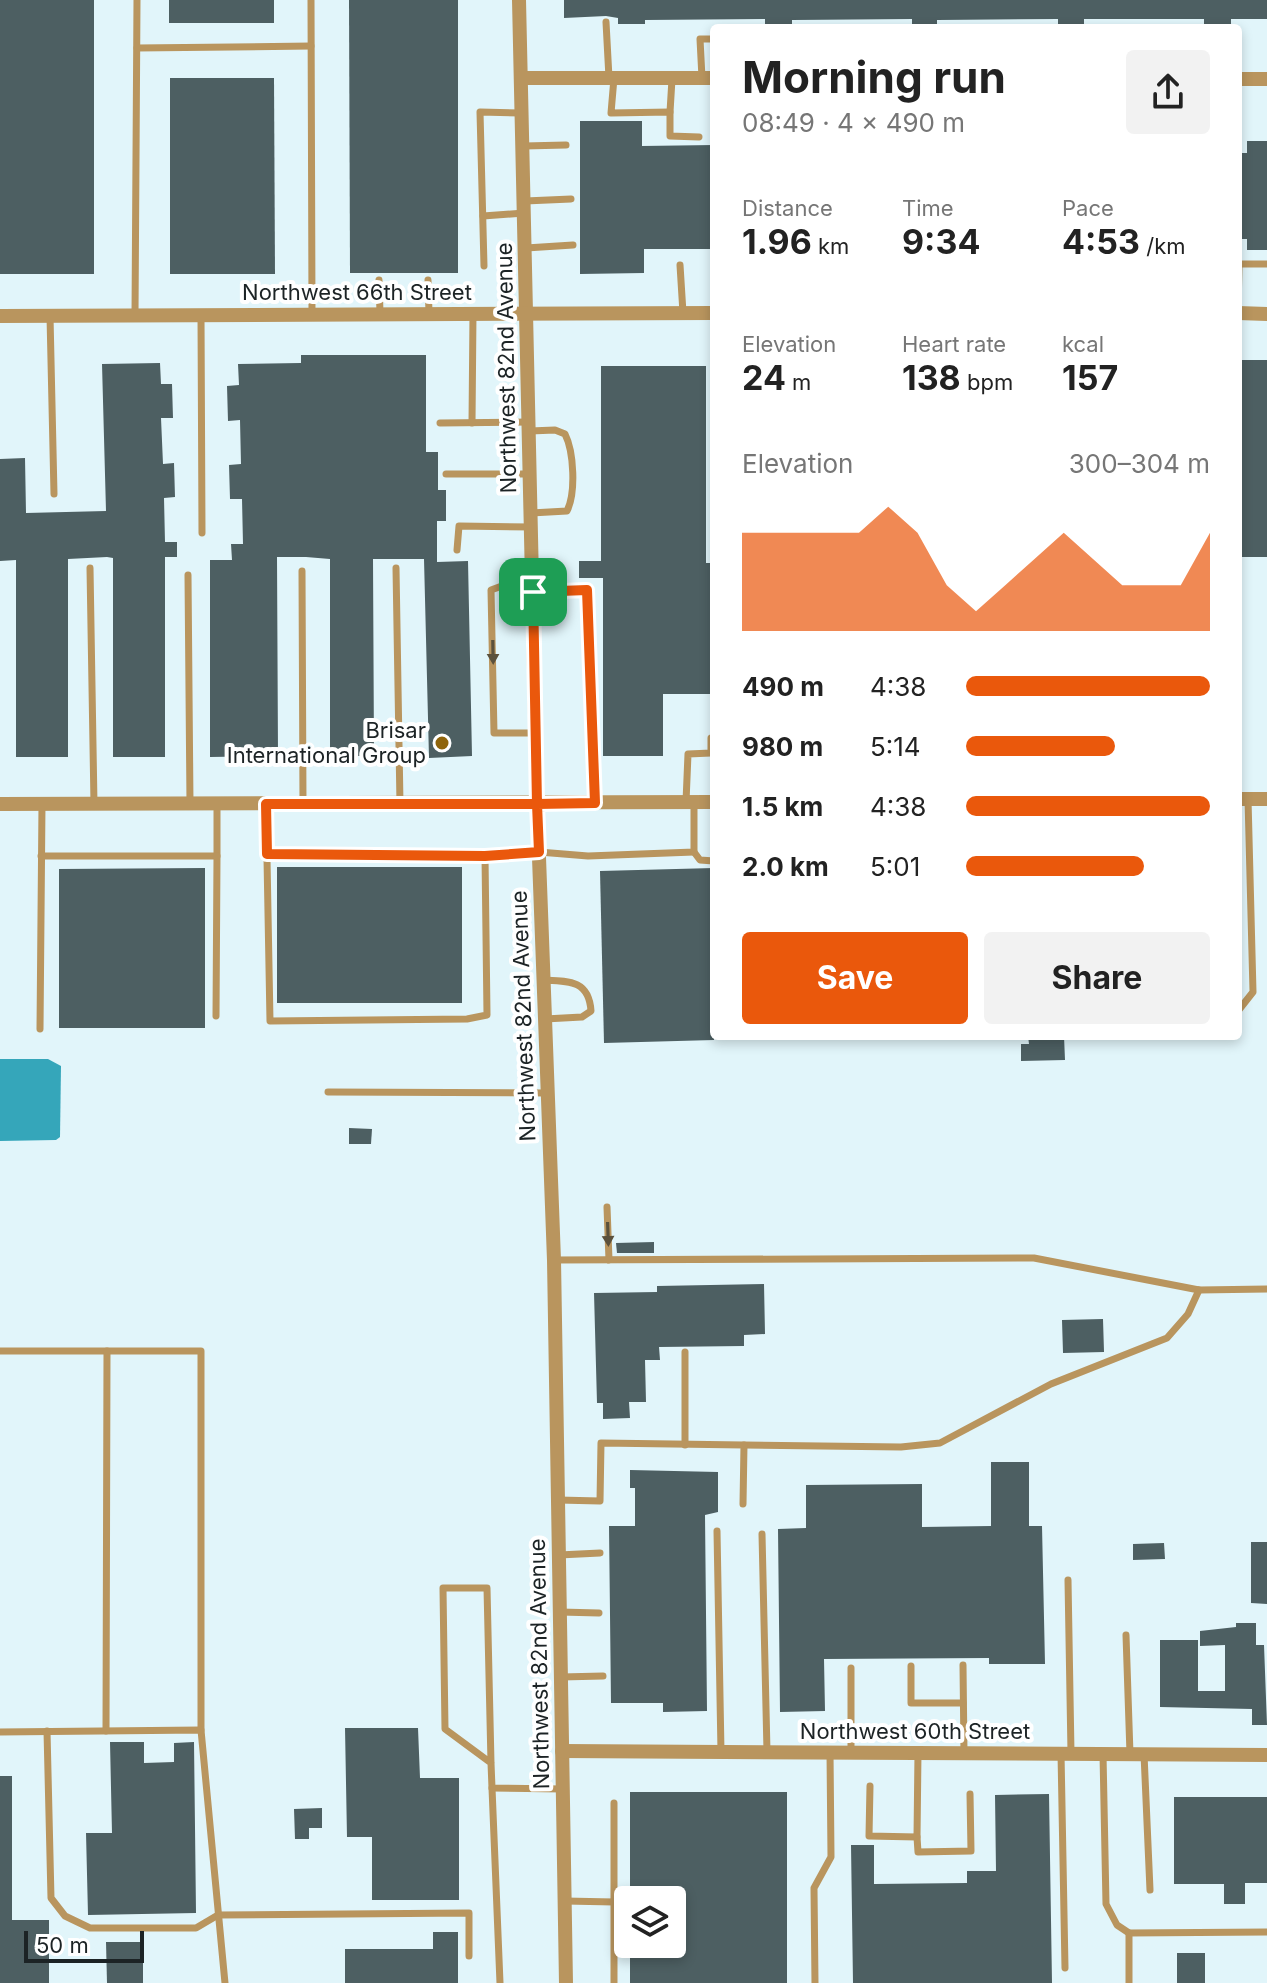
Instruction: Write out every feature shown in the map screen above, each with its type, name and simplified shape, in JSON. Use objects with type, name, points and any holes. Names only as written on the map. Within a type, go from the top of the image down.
[{"type":"street","name":"Northwest 82nd Avenue","points":[[519,0],[535,733],[554,1260],[566,1983]]},
{"type":"street","points":[[522,78],[708,78]]},
{"type":"street","points":[[1242,79],[1267,79]]},
{"type":"street","name":"Northwest 66th Street","points":[[0,316],[710,313]]},
{"type":"street","points":[[1242,313],[1267,314]]},
{"type":"street","points":[[1243,799],[1267,799]]},
{"type":"street","points":[[0,804],[710,802]]},
{"type":"street","name":"Northwest 60th Street","points":[[562,1751],[1267,1755]]},
{"type":"lane","points":[[135,315],[137,0]]},
{"type":"lane","points":[[311,0],[312,314]]},
{"type":"lane","points":[[606,22],[611,113],[670,112]]},
{"type":"lane","points":[[708,78],[700,39],[710,39]]},
{"type":"lane","points":[[137,48],[311,46]]},
{"type":"lane","points":[[672,78],[670,136],[699,137]]},
{"type":"lane","points":[[484,266],[480,112],[523,113]]},
{"type":"lane","points":[[524,146],[566,145]]},
{"type":"lane","points":[[483,216],[571,199]]},
{"type":"lane","points":[[526,248],[573,245]]},
{"type":"lane","points":[[1242,264],[1267,264]]},
{"type":"lane","points":[[680,265],[683,313]]},
{"type":"lane","points":[[379,280],[380,313]]},
{"type":"lane","points":[[428,280],[429,313]]},
{"type":"lane","points":[[472,423],[473,313]]},
{"type":"lane","points":[[201,315],[202,533]]},
{"type":"lane","points":[[50,316],[54,494]]},
{"type":"lane","points":[[440,423],[530,426],[565,434],[570,443],[572,501],[567,511],[531,520],[459,526],[457,550]]},
{"type":"lane","points":[[446,474],[530,474]]},
{"type":"lane","points":[[90,568],[94,804]]},
{"type":"lane","points":[[396,568],[400,804]]},
{"type":"lane","points":[[302,571],[303,804]]},
{"type":"lane","points":[[188,575],[190,804]]},
{"type":"lane","points":[[532,575],[491,590],[491,606],[494,733],[535,733]]},
{"type":"lane","points":[[533,592],[587,590],[595,803]]},
{"type":"lane","points":[[710,753],[688,754],[694,852],[700,860],[710,861]]},
{"type":"lane","points":[[1242,1006],[1253,992],[1249,858],[1243,799]]},
{"type":"lane","points":[[40,1029],[42,804]]},
{"type":"lane","points":[[216,1016],[217,804]]},
{"type":"lane","points":[[266,804],[270,1021],[467,1019],[487,1015],[485,856]]},
{"type":"lane","points":[[267,854],[485,856],[539,852],[588,856],[694,852]]},
{"type":"lane","points":[[41,856],[217,856]]},
{"type":"lane","points":[[1242,858],[1249,858]]},
{"type":"lane","points":[[543,980],[576,982],[585,988],[591,1011],[582,1017],[545,1019]]},
{"type":"lane","points":[[328,1092],[548,1093]]},
{"type":"lane","points":[[607,1207],[609,1260]]},
{"type":"lane","points":[[554,1260],[1034,1258],[1199,1290],[1267,1289]]},
{"type":"lane","points":[[558,1500],[600,1501],[601,1443],[901,1447],[940,1443],[1051,1384],[1167,1338],[1188,1314],[1199,1290]]},
{"type":"lane","points":[[0,1351],[201,1351],[201,1730],[225,1983]]},
{"type":"lane","points":[[106,1731],[107,1351]]},
{"type":"lane","points":[[685,1352],[685,1445]]},
{"type":"lane","points":[[743,1504],[744,1445]]},
{"type":"lane","points":[[717,1531],[721,1752]]},
{"type":"lane","points":[[762,1534],[767,1752]]},
{"type":"lane","points":[[559,1555],[600,1553]]},
{"type":"lane","points":[[1065,1968],[1068,1580]]},
{"type":"lane","points":[[491,1763],[445,1729],[443,1588],[487,1588],[500,1983]]},
{"type":"lane","points":[[560,1612],[599,1613]]},
{"type":"lane","points":[[1126,1635],[1150,1890]]},
{"type":"lane","points":[[963,1665],[964,1753]]},
{"type":"lane","points":[[911,1666],[911,1703],[963,1703]]},
{"type":"lane","points":[[851,1668],[851,1752]]},
{"type":"lane","points":[[561,1677],[603,1676]]},
{"type":"lane","points":[[0,1732],[201,1730]]},
{"type":"lane","points":[[47,1731],[51,1898],[65,1916],[90,1928],[196,1928],[218,1915],[469,1913],[469,1956]]},
{"type":"lane","points":[[815,1983],[814,1888],[831,1857],[830,1752]]},
{"type":"lane","points":[[918,1753],[918,1852],[971,1851],[970,1794]]},
{"type":"lane","points":[[1103,1754],[1106,1904],[1117,1925],[1129,1933],[1267,1932]]},
{"type":"lane","points":[[870,1786],[869,1836],[917,1837]]},
{"type":"lane","points":[[492,1788],[563,1789]]},
{"type":"lane","points":[[614,1803],[614,1886]]},
{"type":"lane","points":[[565,1901],[614,1902]]},
{"type":"lane","points":[[1129,1933],[1129,1983]]},
{"type":"lane","points":[[614,1958],[614,1983]]},
{"type":"water","points":[[0,1059],[48,1059],[61,1066],[60,1137],[56,1140],[0,1141]]},
{"type":"building","points":[[0,0],[94,0],[94,274],[0,274]]},
{"type":"building","points":[[169,0],[274,0],[274,23],[169,23]]},
{"type":"building","points":[[349,0],[458,0],[458,273],[350,273]]},
{"type":"building","points":[[564,0],[1267,0],[1267,19],[1231,19],[1231,24],[1204,24],[1204,19],[1084,19],[1084,24],[1058,24],[1058,19],[937,20],[937,24],[912,24],[912,19],[792,20],[792,24],[765,24],[765,19],[645,20],[645,24],[618,24],[618,18],[606,16],[564,18]]},
{"type":"building","points":[[170,78],[274,78],[275,274],[170,274]]},
{"type":"building","points":[[580,121],[642,121],[642,146],[710,145],[710,249],[644,249],[644,273],[580,274]]},
{"type":"building","points":[[1247,141],[1267,141],[1267,250],[1247,250],[1247,239],[1242,239],[1242,153],[1247,153]]},
{"type":"building","points":[[301,355],[426,355],[426,452],[438,452],[438,490],[446,490],[446,521],[437,521],[437,562],[468,561],[472,756],[429,758],[424,559],[373,559],[374,756],[330,756],[330,559],[277,557],[278,756],[210,757],[210,560],[232,560],[231,544],[243,544],[242,499],[230,499],[229,465],[241,464],[240,420],[228,421],[227,386],[239,385],[238,364],[301,363]]},
{"type":"building","points":[[1242,360],[1267,360],[1267,557],[1242,557]]},
{"type":"building","points":[[160,363],[161,384],[172,384],[173,418],[161,418],[163,464],[174,463],[175,497],[164,498],[165,542],[177,542],[177,557],[165,557],[165,757],[113,757],[113,558],[107,557],[68,559],[68,757],[16,757],[16,560],[0,561],[0,459],[25,458],[26,513],[106,511],[102,364]]},
{"type":"building","points":[[601,366],[706,366],[706,563],[710,563],[710,694],[663,694],[663,756],[603,756],[603,578],[579,578],[579,561],[601,561]]},
{"type":"building","points":[[277,867],[462,867],[462,1003],[277,1003]]},
{"type":"building","points":[[205,868],[205,1028],[59,1028],[59,869]]},
{"type":"building","points":[[710,868],[710,1040],[714,1040],[604,1043],[600,871]]},
{"type":"building","points":[[1028,1040],[1064,1040],[1065,1060],[1021,1061],[1021,1044],[1029,1044]]},
{"type":"building","points":[[349,1128],[372,1129],[371,1144],[349,1144]]},
{"type":"building","points":[[654,1242],[654,1253],[617,1253],[616,1243]]},
{"type":"building","points":[[764,1284],[765,1334],[744,1335],[744,1346],[659,1347],[660,1360],[645,1360],[646,1402],[629,1402],[630,1418],[603,1419],[603,1403],[597,1403],[594,1293],[657,1292],[657,1286]]},
{"type":"building","points":[[1103,1319],[1104,1352],[1063,1353],[1062,1320]]},
{"type":"building","points":[[991,1462],[1029,1462],[1029,1526],[1042,1526],[1045,1664],[989,1664],[989,1658],[824,1659],[825,1711],[780,1712],[778,1529],[806,1528],[806,1485],[922,1484],[922,1527],[991,1526]]},
{"type":"building","points":[[630,1470],[718,1472],[718,1512],[705,1515],[707,1711],[663,1712],[663,1703],[611,1703],[609,1526],[635,1526],[635,1488],[630,1488]]},
{"type":"building","points":[[1251,1542],[1267,1542],[1267,1604],[1251,1603]]},
{"type":"building","points":[[1164,1543],[1165,1559],[1133,1560],[1133,1544]]},
{"type":"building","points":[[1236,1623],[1256,1623],[1256,1645],[1264,1645],[1267,1725],[1252,1725],[1252,1709],[1160,1707],[1160,1640],[1198,1640],[1198,1691],[1225,1691],[1225,1645],[1200,1646],[1200,1631],[1236,1627]]},
{"type":"building","points":[[345,1728],[418,1728],[420,1778],[459,1778],[459,1900],[372,1900],[372,1837],[347,1837]]},
{"type":"building","points":[[110,1742],[144,1742],[144,1763],[174,1762],[174,1743],[194,1742],[196,1913],[88,1915],[86,1833],[112,1833]]},
{"type":"building","points":[[0,1776],[12,1776],[12,1920],[49,1920],[49,1983],[0,1983]]},
{"type":"building","points":[[630,1792],[787,1792],[787,1983],[630,1983],[630,1958],[686,1958],[686,1886],[630,1886]]},
{"type":"building","points":[[1049,1794],[1052,1983],[853,1983],[851,1845],[874,1845],[874,1884],[967,1883],[967,1871],[996,1871],[995,1795]]},
{"type":"building","points":[[1174,1797],[1267,1797],[1267,1883],[1245,1883],[1245,1904],[1224,1904],[1224,1884],[1174,1884]]},
{"type":"building","points":[[322,1808],[322,1828],[309,1828],[309,1839],[295,1839],[294,1809]]},
{"type":"building","points":[[433,1932],[458,1932],[458,1983],[345,1983],[345,1949],[433,1949]]},
{"type":"building","points":[[106,1942],[143,1942],[143,1983],[107,1983]]},
{"type":"building","points":[[1177,1953],[1205,1953],[1205,1983],[1177,1983]]},
{"type":"place","name":"Brisar International Group","points":[[442,743]]},
{"type":"route","points":[[533,592],[537,804],[266,804],[267,854],[485,856],[539,852],[537,804],[595,803],[587,590],[533,592]]}]
